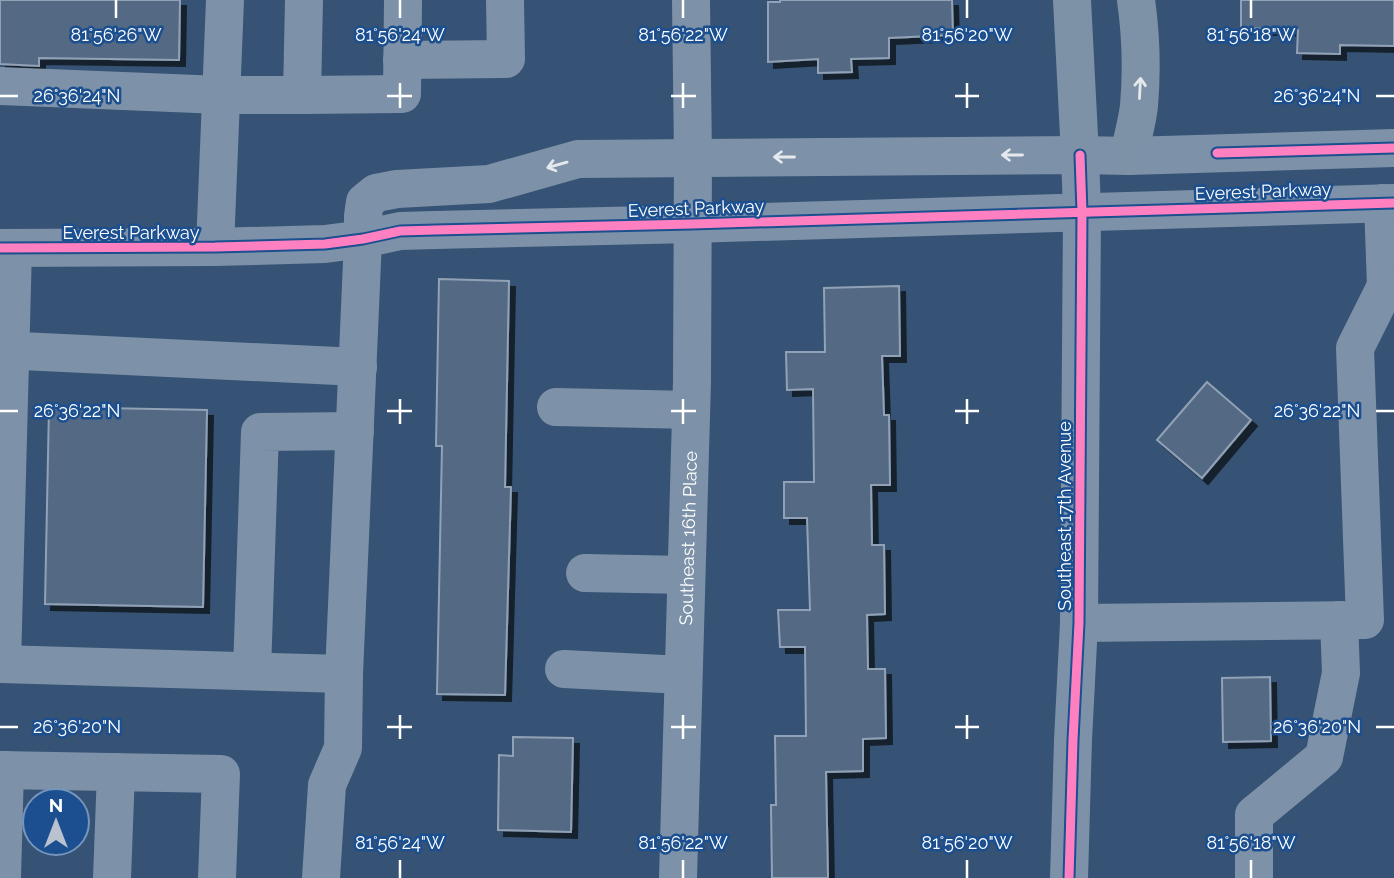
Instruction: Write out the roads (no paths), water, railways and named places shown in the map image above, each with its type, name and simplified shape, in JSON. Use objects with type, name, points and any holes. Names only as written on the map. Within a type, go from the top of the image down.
[{"type":"highway","points":[[1072,0],[1080,155]]},
{"type":"highway","points":[[1129,156],[1139,108],[1141,64],[1136,0]]},
{"type":"street","points":[[215,247],[225,0]]},
{"type":"street","points":[[302,95],[304,0]]},
{"type":"street","points":[[0,86],[221,95],[402,94],[403,0]]},
{"type":"street","points":[[402,60],[506,58],[505,0]]},
{"type":"street","name":"Southeast 16th Place","points":[[678,878],[691,410],[691,0]]},
{"type":"street","points":[[321,878],[327,785],[343,748],[363,216],[365,202],[376,193],[397,189],[489,184],[578,159],[1129,156],[1394,148]]},
{"type":"street","name":"Southeast 17th Avenue","points":[[1069,878],[1079,623],[1082,212],[1080,155]]},
{"type":"street","points":[[1082,212],[1129,156]]},
{"type":"street","points":[[1254,878],[1254,815],[1325,757],[1341,673],[1366,619],[1355,348],[1390,286],[1389,203]]},
{"type":"street","name":"Everest Parkway","points":[[7,248],[325,244],[400,231],[1389,203]]},
{"type":"street","points":[[7,248],[1,664],[344,674]]},
{"type":"street","points":[[5,350],[358,367]]},
{"type":"street","points":[[556,407],[691,410]]},
{"type":"street","points":[[252,671],[260,432],[355,431]]},
{"type":"street","points":[[585,573],[686,575]]},
{"type":"street","points":[[1079,623],[1366,619]]},
{"type":"street","points":[[564,669],[684,675]]},
{"type":"street","points":[[2,878],[3,770],[221,774],[217,878]]},
{"type":"street","points":[[112,878],[116,772]]}]
